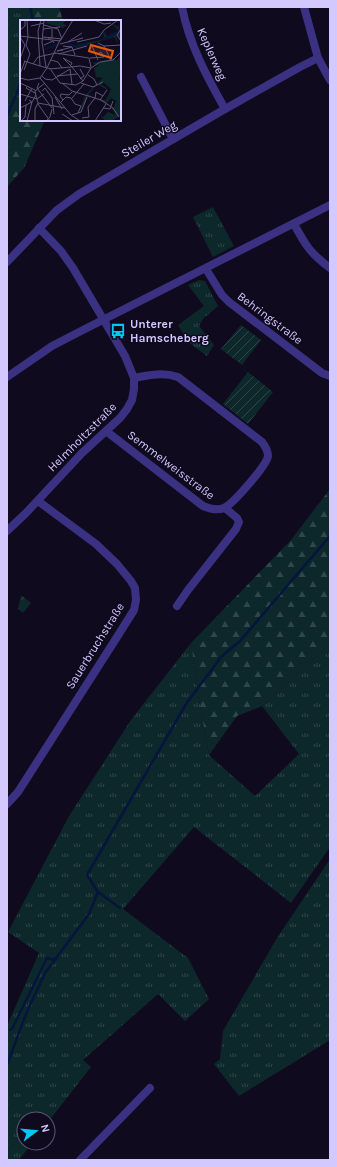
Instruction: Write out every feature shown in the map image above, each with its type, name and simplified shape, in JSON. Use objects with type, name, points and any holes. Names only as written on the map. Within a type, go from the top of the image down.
[{"type":"street","name":"Keplerweg","points":[[182,7],[184,18],[201,64],[225,109]]},
{"type":"street","points":[[304,7],[318,58],[330,80]]},
{"type":"street","name":"Steiler Weg","points":[[7,262],[57,210],[79,194],[225,109],[318,58]]},
{"type":"street","points":[[140,77],[173,139]]},
{"type":"street","points":[[7,377],[52,346],[330,205]]},
{"type":"street","points":[[294,224],[306,247],[315,257],[330,268]]},
{"type":"street","points":[[39,228],[61,251],[73,268],[125,356],[134,378]]},
{"type":"street","name":"Behringstraße","points":[[206,268],[222,295],[229,302],[322,373],[330,376]]},
{"type":"street","name":"Semmelweisstraße","points":[[106,431],[203,506],[211,509],[218,510],[225,508],[233,502],[264,465],[268,455],[262,442],[178,377],[169,374],[157,374],[134,378]]},
{"type":"street","name":"Helmholtzstraße","points":[[7,531],[64,471],[120,418],[129,405],[134,389],[134,378]]},
{"type":"street","name":"Sauerbruchstraße","points":[[7,804],[18,792],[117,637],[134,610],[136,600],[135,588],[117,564],[96,544],[38,500]]},
{"type":"street","name":"Semmelweisstraße","points":[[176,606],[236,529],[239,522],[237,518],[225,508]]},
{"type":"street","points":[[80,1160],[150,1088]]},
{"type":"green space","points":[[7,7],[32,7],[33,20],[20,20],[20,91],[17,103],[7,122]]},
{"type":"green space","points":[[32,7],[59,7],[63,20],[33,20]]},
{"type":"green space","points":[[20,91],[20,121],[45,121],[24,168],[7,187],[7,122],[17,103]]},
{"type":"green space","points":[[213,207],[234,246],[213,257],[193,217]]},
{"type":"green space","points":[[199,280],[205,281],[218,306],[203,319],[199,326],[214,345],[207,356],[188,342],[178,325],[204,306],[188,285]]},
{"type":"green space","points":[[241,325],[261,340],[242,365],[221,349]]},
{"type":"green space","points":[[248,372],[273,392],[248,424],[223,404]]},
{"type":"green space","points":[[330,489],[330,644],[262,706],[237,716],[209,755],[191,643],[291,540]]},
{"type":"green space","points":[[21,595],[31,603],[23,613],[18,609]]},
{"type":"green space","points":[[191,643],[209,755],[255,796],[299,754],[262,706],[330,644],[330,847],[291,903],[194,827],[123,909],[188,958],[209,999],[185,1021],[158,994],[83,1060],[91,1067],[56,1112],[16,1111],[16,1151],[26,1151],[19,1160],[7,1160],[7,1026],[39,953],[8,932],[69,816],[131,720]]},
{"type":"green space","points":[[330,859],[330,1040],[239,1096],[214,1064],[220,1059],[223,1031],[277,938]]},
{"type":"waterway","points":[[30,7],[33,20]]},
{"type":"waterway","points":[[7,116],[20,84]]},
{"type":"waterway","points":[[7,1065],[26,1014],[45,973],[89,914],[98,892],[87,875],[186,704],[221,657],[240,641],[330,536]]},
{"type":"waterway","points":[[98,892],[120,908]]},
{"type":"waterway","points":[[10,1030],[12,1029],[47,958],[55,960]]},
{"type":"place","name":"Unterer Hamscheberg","points":[[118,331]]}]
